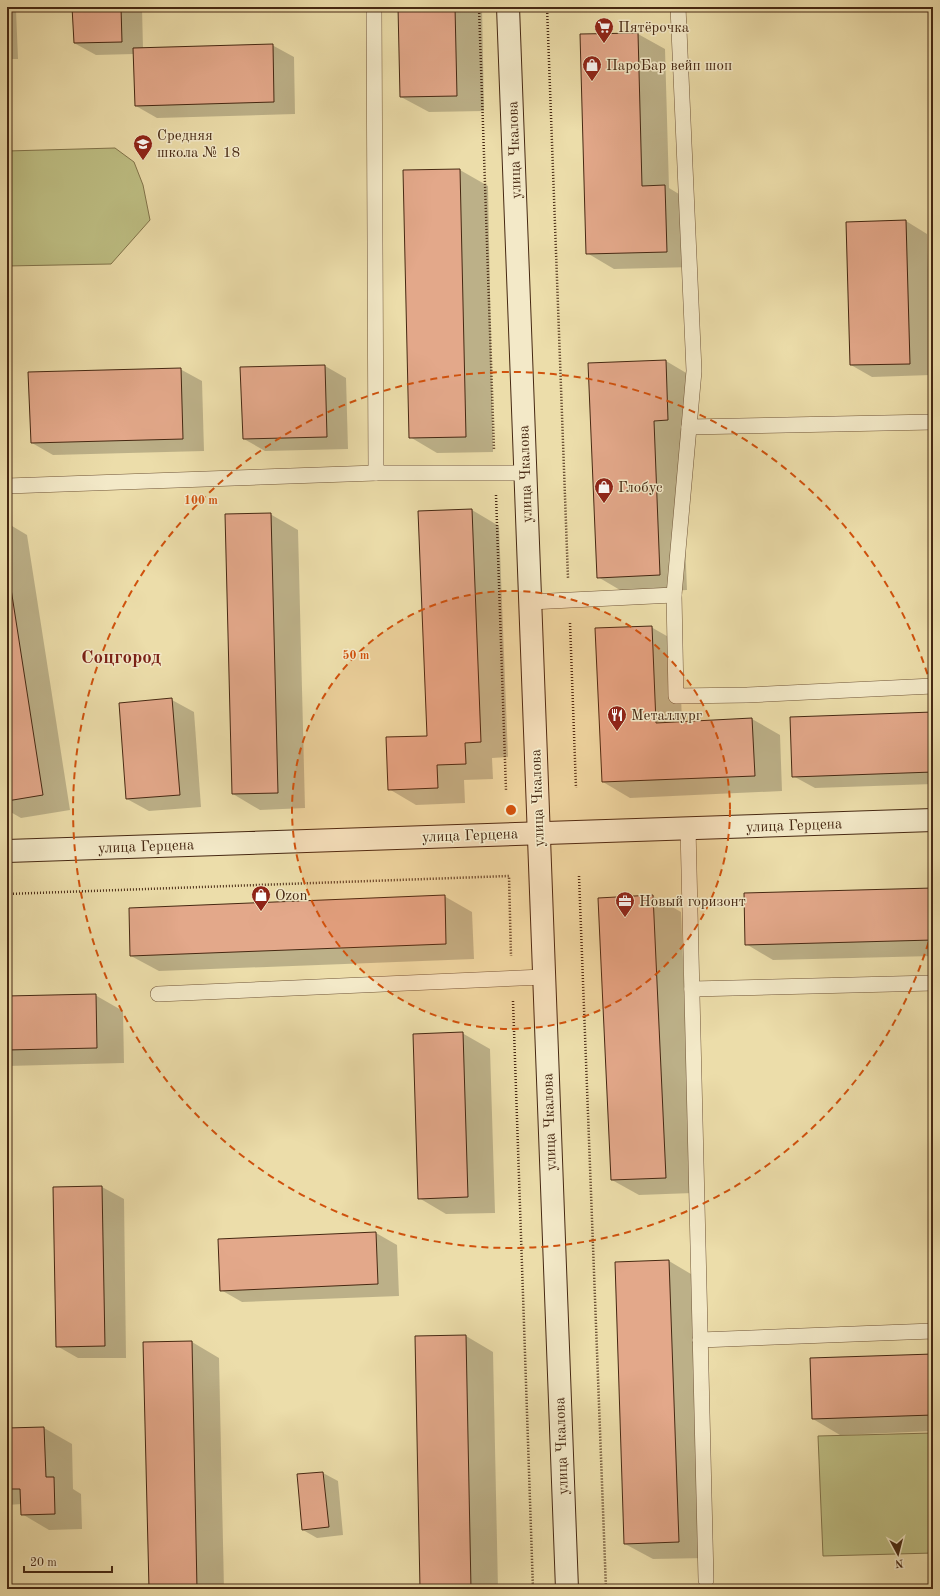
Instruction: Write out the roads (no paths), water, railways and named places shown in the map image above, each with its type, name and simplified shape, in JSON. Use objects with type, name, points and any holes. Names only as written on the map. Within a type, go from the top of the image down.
[{"type":"street","name":"улица Чкалова","points":[[508,7],[567,1589]]},
{"type":"street","name":"улица Герцена","points":[[7,851],[933,820]]},
{"type":"lane","points":[[374,7],[376,473]]},
{"type":"lane","points":[[678,7],[694,371],[674,595],[676,696],[747,695],[933,686]]},
{"type":"lane","points":[[689,427],[933,422]]},
{"type":"lane","points":[[7,486],[376,473],[525,473]]},
{"type":"lane","points":[[530,602],[674,595]]},
{"type":"lane","points":[[688,828],[706,1580]]},
{"type":"lane","points":[[158,994],[544,977]]},
{"type":"lane","points":[[692,990],[933,983]]},
{"type":"lane","points":[[700,1340],[933,1330]]},
{"type":"place","name":"Пятёрочка","points":[[604,44]]},
{"type":"place","name":"ПароБар вейп шоп","points":[[592,82]]},
{"type":"place","name":"Средняя школа № 18","points":[[143,161]]},
{"type":"place","name":"Глобус","points":[[604,504]]},
{"type":"place","name":"Металлург","points":[[617,732]]},
{"type":"place","name":"Ozon","points":[[261,912]]},
{"type":"place","name":"Новый горизонт","points":[[625,918]]},
{"type":"district","name":"Соцгород","points":[[121,656]]}]
